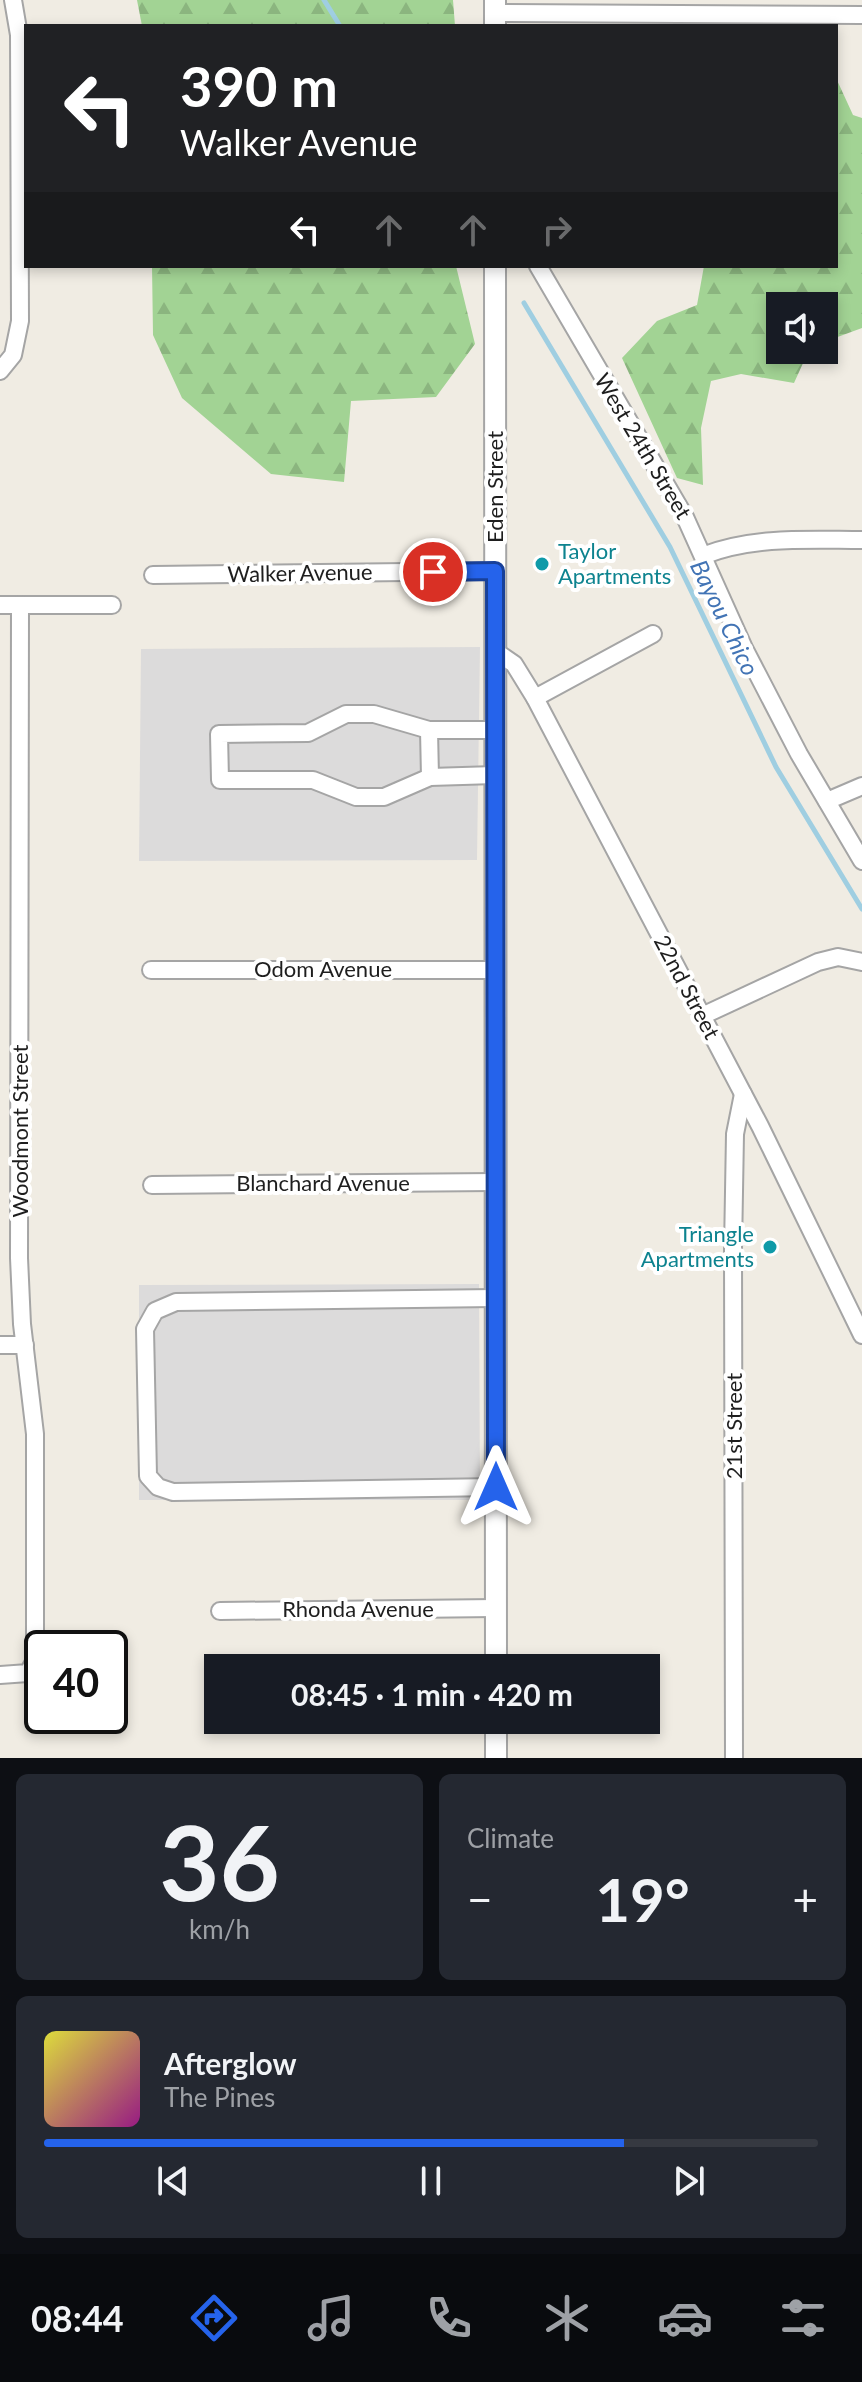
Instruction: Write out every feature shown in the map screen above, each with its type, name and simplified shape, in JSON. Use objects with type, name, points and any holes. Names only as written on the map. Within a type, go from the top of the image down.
[{"type":"street","points":[[0,371],[13,355],[20,321],[19,35],[13,0]]},
{"type":"street","points":[[495,13],[862,15]]},
{"type":"street","points":[[0,178],[18,178]]},
{"type":"street","name":"Eden Street","points":[[495,268],[496,1654]]},
{"type":"street","name":"West 24th Street","points":[[539,268],[705,555],[744,648],[862,861]]},
{"type":"street","points":[[705,555],[727,547],[760,542],[862,540]]},
{"type":"street","name":"Walker Avenue","points":[[153,575],[495,571]]},
{"type":"street","points":[[0,605],[112,605]]},
{"type":"street","name":"Woodmont Street","points":[[0,1675],[28,1673],[35,1660],[35,1434],[19,1258],[20,605]]},
{"type":"street","points":[[535,698],[653,634]]},
{"type":"street","name":"22nd Street","points":[[495,651],[514,664],[535,698],[743,1094],[861,1331]]},
{"type":"street","points":[[495,730],[429,730],[374,714],[346,714],[308,733],[219,734],[220,780],[313,780],[356,797],[384,797],[430,777],[495,775]]},
{"type":"street","points":[[429,730],[430,777]]},
{"type":"street","points":[[827,801],[862,786]]},
{"type":"street","points":[[702,1016],[818,962],[838,957],[862,962]]},
{"type":"street","name":"Odom Avenue","points":[[151,970],[495,970]]},
{"type":"street","name":"21st Street","points":[[734,1758],[733,1249],[735,1134],[743,1094]]},
{"type":"street","name":"Blanchard Avenue","points":[[152,1185],[495,1182]]},
{"type":"street","points":[[495,1298],[176,1302],[155,1311],[145,1329],[148,1476],[158,1487],[173,1492],[496,1487]]},
{"type":"street","points":[[0,1345],[25,1345]]},
{"type":"street","name":"Rhonda Avenue","points":[[220,1611],[496,1608]]},
{"type":"street","points":[[496,1734],[496,1758]]},
{"type":"shaded area","points":[[480,647],[477,860],[139,861],[141,649]]},
{"type":"shaded area","points":[[479,1284],[480,1500],[139,1500],[139,1285]]},
{"type":"green space","points":[[137,0],[453,0],[455,24],[142,24]]},
{"type":"green space","points":[[838,82],[853,115],[862,118],[862,328],[838,337],[838,292],[766,292],[766,364],[803,364],[794,383],[741,374],[711,381],[701,428],[703,485],[677,478],[622,358],[657,321],[697,305],[704,268],[838,268]]},
{"type":"green space","points":[[152,268],[456,268],[475,344],[436,397],[351,401],[344,482],[271,474],[182,398],[153,335]]},
{"type":"waterway","name":"Bayou Chico","points":[[324,0],[339,24]]},
{"type":"waterway","name":"Bayou Chico","points":[[524,303],[670,547],[776,767],[862,909]]},
{"type":"place","name":"Taylor Apartments","points":[[542,564]]},
{"type":"place","name":"Triangle Apartments","points":[[770,1247]]},
{"type":"route","points":[[433,572],[495,571],[496,1487]]}]
